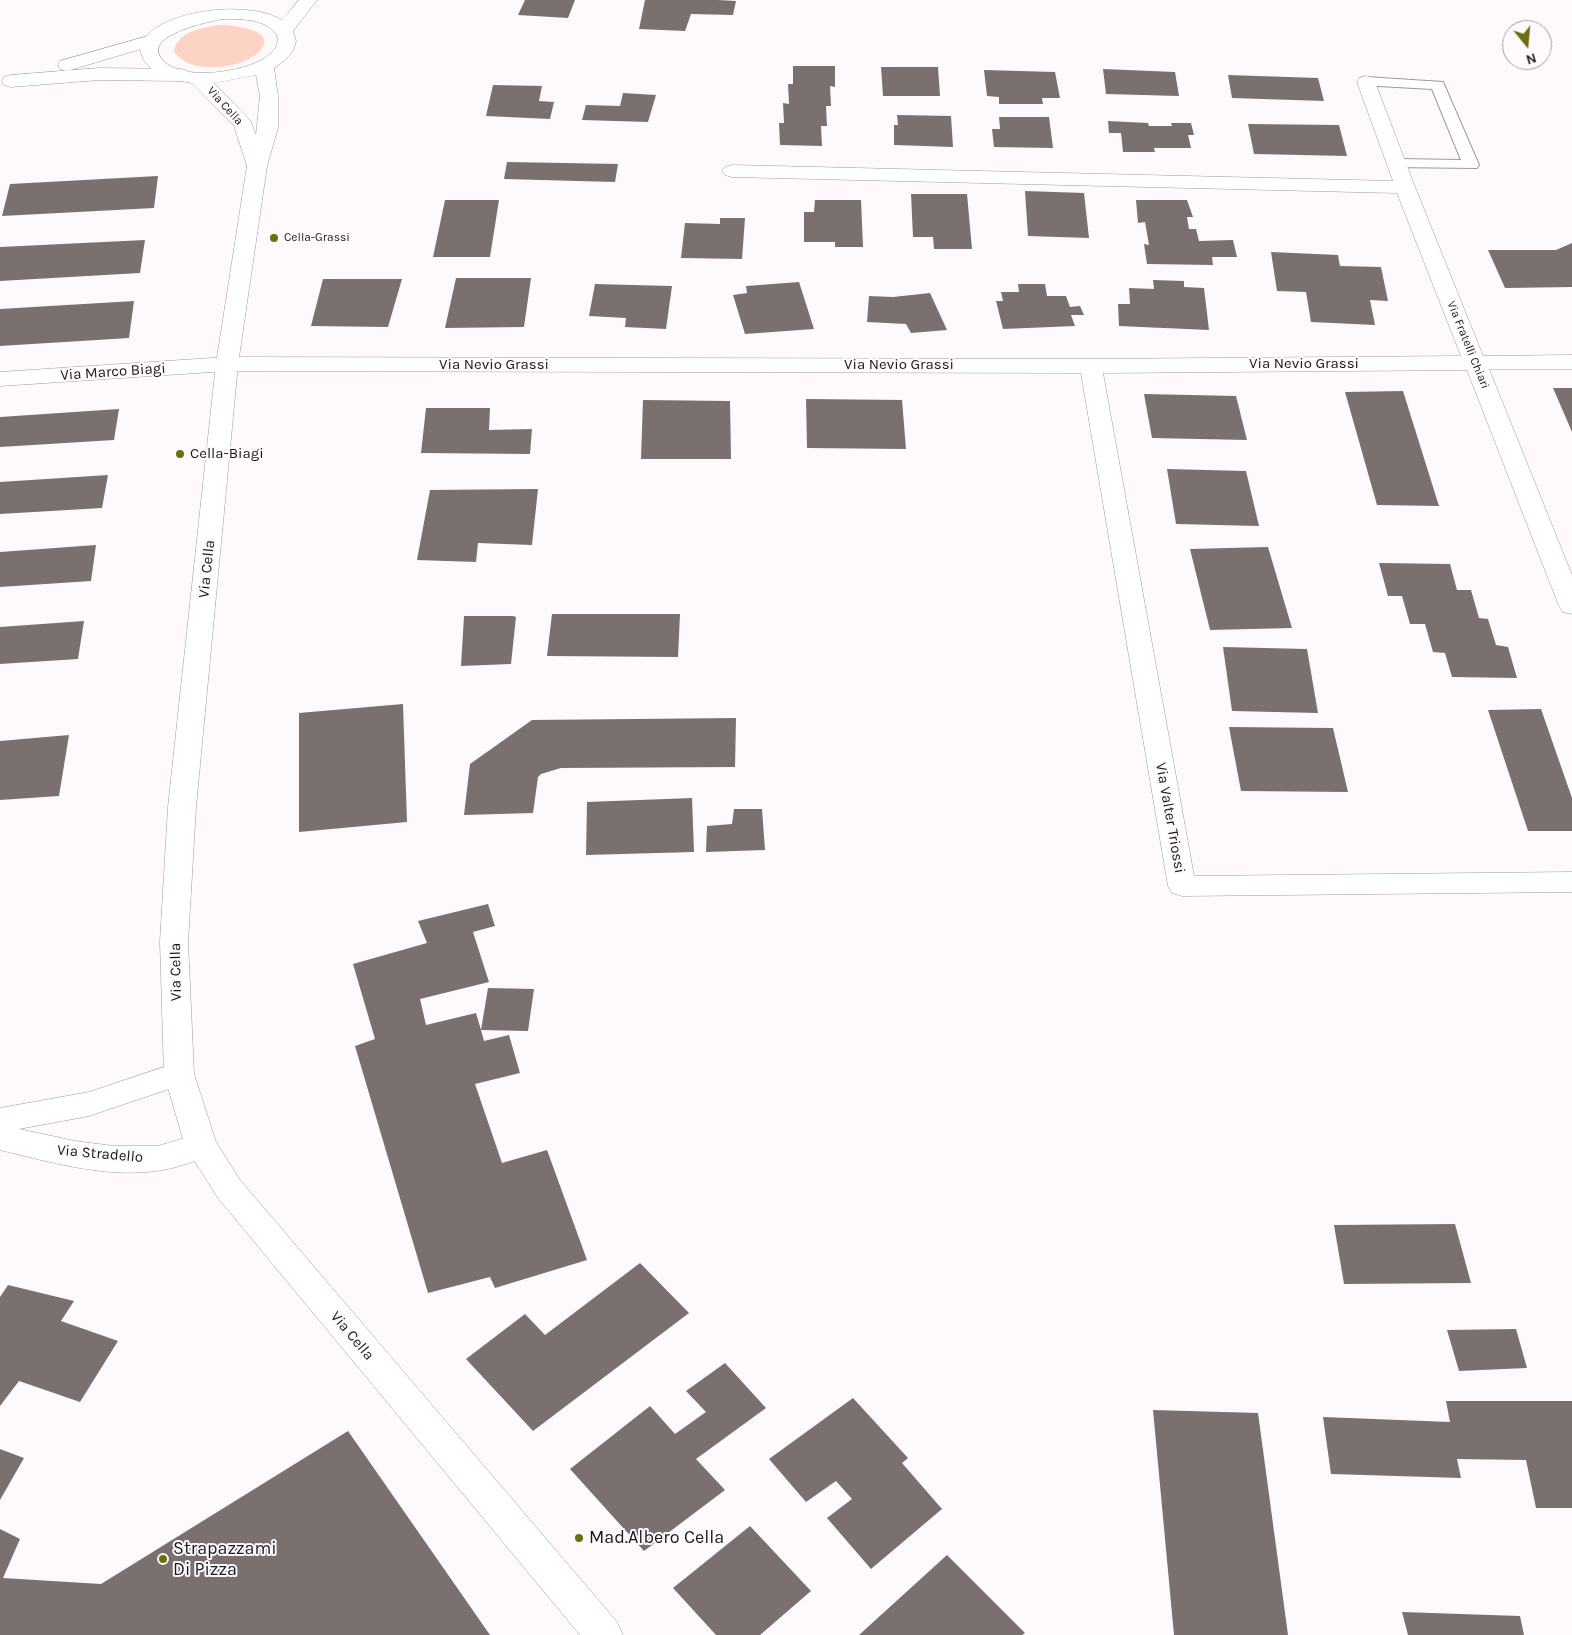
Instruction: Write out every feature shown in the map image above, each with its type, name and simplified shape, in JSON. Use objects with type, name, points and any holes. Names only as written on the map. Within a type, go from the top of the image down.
[{"type":"street","points":[[223,14],[254,0]]},
{"type":"street","points":[[5,82],[91,59],[155,39],[175,25],[206,16],[243,14],[274,23],[284,30],[308,0]]},
{"type":"street","name":"Via Cella","points":[[155,39],[150,48],[151,56],[156,64],[167,71],[190,76],[222,77],[244,73],[264,66],[277,58],[285,48],[288,39],[284,30]]},
{"type":"street","name":"Via Cella","points":[[264,66],[269,96],[268,128],[257,166],[227,364],[182,807],[174,942],[179,1074],[201,1146],[229,1189],[604,1635]]},
{"type":"street","points":[[5,82],[99,74],[190,76]]},
{"type":"street","name":"Via Cella","points":[[190,76],[243,124],[257,166]]},
{"type":"street","name":"Via Fratelli Chiari","points":[[1366,82],[1405,187],[1572,606]]},
{"type":"street","points":[[732,171],[1405,187]]},
{"type":"street","name":"Via Nevio Grassi","points":[[227,364],[1091,366],[1572,362]]},
{"type":"street","name":"Via Marco Biagi","points":[[0,379],[227,364]]},
{"type":"street","name":"Via Valter Triossi","points":[[1091,366],[1182,886],[1572,882]]},
{"type":"street","points":[[0,1120],[89,1104],[179,1074]]},
{"type":"street","name":"Via Stradello","points":[[0,1137],[52,1150],[107,1158],[154,1159],[201,1146]]},
{"type":"lane","points":[[1366,82],[1438,85],[1471,165],[1396,164]]},
{"type":"shaded area","points":[[219,25],[242,27],[259,33],[264,38],[264,44],[259,52],[251,58],[228,66],[202,67],[190,64],[181,59],[174,51],[176,44],[186,35],[198,29]]},
{"type":"building","points":[[525,0],[575,0],[568,18],[518,15]]},
{"type":"building","points":[[645,0],[736,1],[733,15],[691,14],[685,31],[639,29]]},
{"type":"building","points":[[793,66],[835,66],[835,87],[830,86],[831,106],[826,106],[827,126],[821,126],[822,146],[780,145],[779,123],[784,123],[783,103],[789,104],[788,84],[793,84]]},
{"type":"building","points":[[881,67],[938,67],[940,96],[883,96]]},
{"type":"building","points":[[1103,69],[1175,72],[1179,96],[1106,94]]},
{"type":"building","points":[[984,70],[1055,72],[1060,98],[1042,98],[1043,104],[999,104],[999,97],[987,96]]},
{"type":"building","points":[[1228,75],[1318,78],[1324,101],[1232,98]]},
{"type":"building","points":[[493,85],[542,86],[539,101],[554,102],[550,119],[486,116]]},
{"type":"building","points":[[623,93],[656,95],[648,122],[582,120],[586,105],[620,106]]},
{"type":"building","points":[[897,115],[951,116],[953,147],[894,145],[894,125],[898,125]]},
{"type":"building","points":[[999,117],[1049,117],[1053,148],[994,147],[992,129],[1000,129]]},
{"type":"building","points":[[1108,121],[1148,123],[1149,126],[1172,126],[1171,123],[1191,123],[1194,135],[1188,135],[1191,148],[1154,148],[1155,152],[1123,152],[1121,133],[1109,133]]},
{"type":"building","points":[[1248,124],[1339,125],[1347,156],[1254,154]]},
{"type":"building","points":[[507,162],[618,164],[615,182],[504,179]]},
{"type":"building","points":[[158,176],[154,208],[2,216],[10,184]]},
{"type":"building","points":[[1025,191],[1084,193],[1089,238],[1028,236]]},
{"type":"building","points":[[911,194],[967,194],[972,249],[934,249],[933,237],[913,237]]},
{"type":"building","points":[[445,200],[499,200],[490,257],[433,257]]},
{"type":"building","points":[[815,200],[861,200],[863,247],[835,247],[835,242],[804,242],[804,212],[814,212]]},
{"type":"building","points":[[1136,200],[1187,200],[1193,217],[1187,217],[1189,229],[1196,229],[1199,241],[1233,240],[1237,257],[1212,257],[1213,265],[1147,264],[1144,244],[1149,245],[1145,222],[1138,223]]},
{"type":"building","points":[[720,218],[745,218],[742,259],[681,258],[685,223],[720,224]]},
{"type":"building","points":[[145,240],[140,273],[0,281],[0,247]]},
{"type":"building","points":[[1572,243],[1572,287],[1505,288],[1488,250],[1556,250]]},
{"type":"building","points":[[1271,252],[1338,255],[1340,266],[1381,267],[1388,301],[1370,300],[1375,325],[1311,322],[1306,292],[1277,291]]},
{"type":"building","points":[[456,278],[531,278],[524,327],[445,328]]},
{"type":"building","points":[[323,279],[402,279],[388,327],[311,326]]},
{"type":"building","points":[[1153,280],[1184,281],[1184,287],[1204,288],[1209,330],[1119,326],[1118,304],[1130,304],[1129,288],[1154,289]]},
{"type":"building","points":[[799,282],[814,329],[745,334],[733,295],[747,293],[746,286]]},
{"type":"building","points":[[595,284],[672,286],[666,329],[625,327],[626,318],[589,316]]},
{"type":"building","points":[[1018,284],[1045,284],[1047,296],[1066,296],[1070,307],[1080,306],[1084,315],[1071,315],[1075,326],[1003,329],[996,301],[1003,301],[1001,292],[1019,292]]},
{"type":"building","points":[[930,293],[947,330],[911,333],[906,324],[867,322],[869,296],[893,297]]},
{"type":"building","points":[[134,301],[129,338],[0,346],[0,309]]},
{"type":"building","points":[[1553,388],[1572,388],[1572,432]]},
{"type":"building","points":[[1403,391],[1439,506],[1377,505],[1345,392]]},
{"type":"building","points":[[1144,394],[1236,396],[1247,440],[1152,438]]},
{"type":"building","points":[[806,399],[902,400],[906,449],[807,448]]},
{"type":"building","points":[[643,400],[730,401],[731,459],[641,459]]},
{"type":"building","points":[[426,408],[490,408],[489,430],[532,429],[530,454],[421,453]]},
{"type":"building","points":[[119,409],[114,440],[0,447],[0,417]]},
{"type":"building","points":[[1167,469],[1246,471],[1259,526],[1176,524]]},
{"type":"building","points":[[108,475],[102,508],[0,514],[0,482]]},
{"type":"building","points":[[538,489],[532,545],[478,543],[476,562],[417,560],[430,490]]},
{"type":"building","points":[[96,545],[91,581],[0,587],[0,552]]},
{"type":"building","points":[[1268,547],[1292,628],[1210,630],[1190,549]]},
{"type":"building","points":[[1379,563],[1450,564],[1457,590],[1471,590],[1479,618],[1488,619],[1496,645],[1508,647],[1517,678],[1452,677],[1445,653],[1433,652],[1425,624],[1410,624],[1402,596],[1388,596]]},
{"type":"building","points":[[552,614],[680,614],[678,657],[547,656]]},
{"type":"building","points":[[464,616],[516,617],[511,664],[461,666]]},
{"type":"building","points":[[84,621],[78,659],[0,664],[0,627]]},
{"type":"building","points":[[1223,647],[1307,649],[1318,713],[1232,711]]},
{"type":"building","points":[[403,704],[407,822],[299,832],[299,713]]},
{"type":"building","points":[[1541,709],[1572,798],[1572,831],[1528,831],[1488,710]]},
{"type":"building","points":[[736,718],[735,767],[561,768],[541,774],[538,777],[533,813],[464,815],[470,764],[532,720]]},
{"type":"building","points":[[1229,727],[1333,728],[1348,792],[1241,791]]},
{"type":"building","points":[[69,735],[59,796],[0,800],[0,741]]},
{"type":"building","points":[[692,798],[694,852],[586,855],[587,802]]},
{"type":"building","points":[[734,809],[762,809],[765,850],[706,852],[707,826],[732,824]]},
{"type":"building","points":[[488,904],[495,926],[473,932],[489,982],[420,999],[426,1025],[476,1013],[484,1041],[509,1035],[520,1073],[475,1084],[502,1163],[547,1150],[587,1260],[495,1288],[490,1277],[428,1293],[355,1046],[375,1039],[353,964],[427,943],[418,921]]},
{"type":"building","points":[[488,988],[534,989],[528,1031],[481,1030]]},
{"type":"building","points":[[1455,1224],[1471,1283],[1344,1284],[1334,1225]]},
{"type":"building","points":[[640,1263],[689,1313],[533,1431],[466,1359],[525,1314],[545,1335]]},
{"type":"building","points":[[8,1285],[74,1301],[61,1321],[118,1341],[80,1402],[19,1381],[0,1406],[0,1297]]},
{"type":"building","points":[[1516,1329],[1527,1368],[1459,1371],[1447,1330]]},
{"type":"building","points":[[725,1363],[766,1408],[696,1459],[725,1490],[644,1551],[570,1469],[650,1406],[675,1434],[706,1412],[686,1391]]},
{"type":"building","points":[[853,1398],[908,1458],[902,1463],[942,1509],[871,1569],[827,1518],[852,1499],[836,1481],[806,1502],[769,1459]]},
{"type":"building","points":[[1446,1401],[1572,1401],[1572,1508],[1536,1508],[1526,1460],[1457,1459],[1461,1478],[1331,1474],[1323,1417],[1450,1422]]},
{"type":"building","points":[[1153,1410],[1258,1413],[1288,1635],[1174,1635]]},
{"type":"building","points":[[348,1431],[490,1635],[0,1635],[0,1529],[20,1539],[3,1578],[101,1584]]},
{"type":"building","points":[[0,1449],[24,1458],[0,1500]]},
{"type":"building","points":[[750,1526],[811,1591],[760,1635],[716,1635],[673,1588]]},
{"type":"building","points":[[947,1555],[1025,1633],[1022,1635],[859,1635]]},
{"type":"building","points":[[1402,1612],[1520,1616],[1524,1635],[1408,1635]]},
{"type":"place","name":"Cella-Grassi","points":[[274,238]]},
{"type":"place","name":"Cella-Biagi","points":[[180,454]]},
{"type":"place","name":"Mad.Albero Cella","points":[[579,1538]]},
{"type":"place","name":"Strapazzami Di Pizza","points":[[163,1559]]}]
